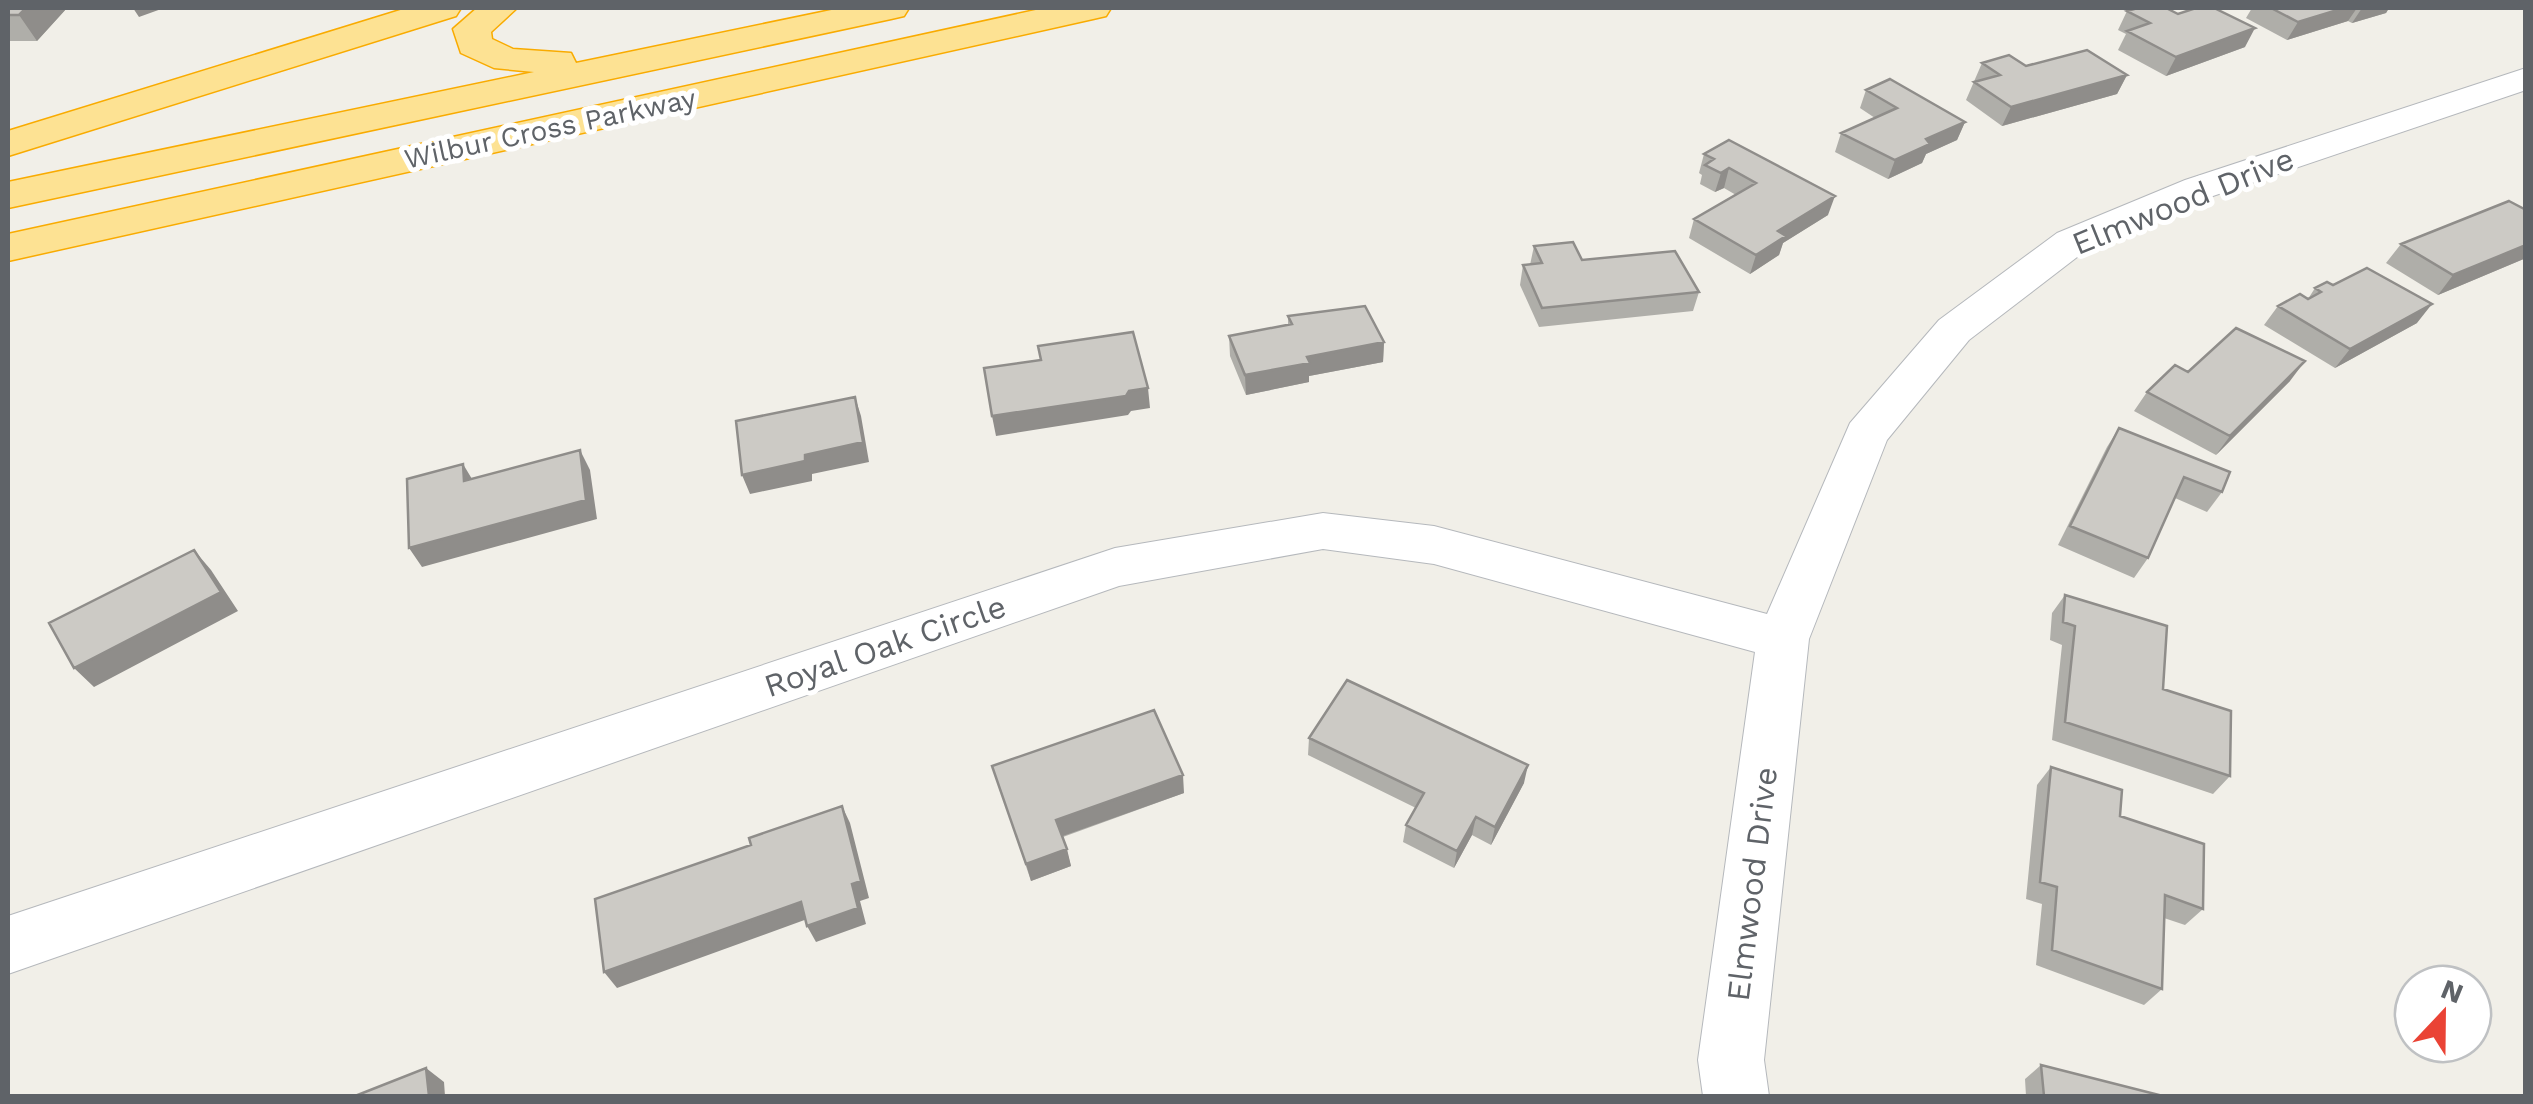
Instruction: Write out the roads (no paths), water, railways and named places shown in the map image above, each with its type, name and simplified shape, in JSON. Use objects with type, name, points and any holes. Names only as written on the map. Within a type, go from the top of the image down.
[{"type":"highway","points":[[8,144],[443,8]]},
{"type":"highway","points":[[499,8],[478,22],[470,37],[481,52],[507,60],[560,61],[676,39],[768,34]]},
{"type":"highway","name":"Wilbur Cross Parkway","points":[[8,195],[891,8]]},
{"type":"highway","name":"Wilbur Cross Parkway","points":[[8,248],[1093,8]]},
{"type":"street","name":"Elmwood Drive","points":[[1736,1096],[1731,1060],[1783,640],[1866,434],[1954,330],[2071,242],[2198,188],[2526,78]]},
{"type":"street","name":"Royal Oak Circle","points":[[8,945],[1115,567],[1285,537],[1322,531],[1434,545],[1783,640]]}]
